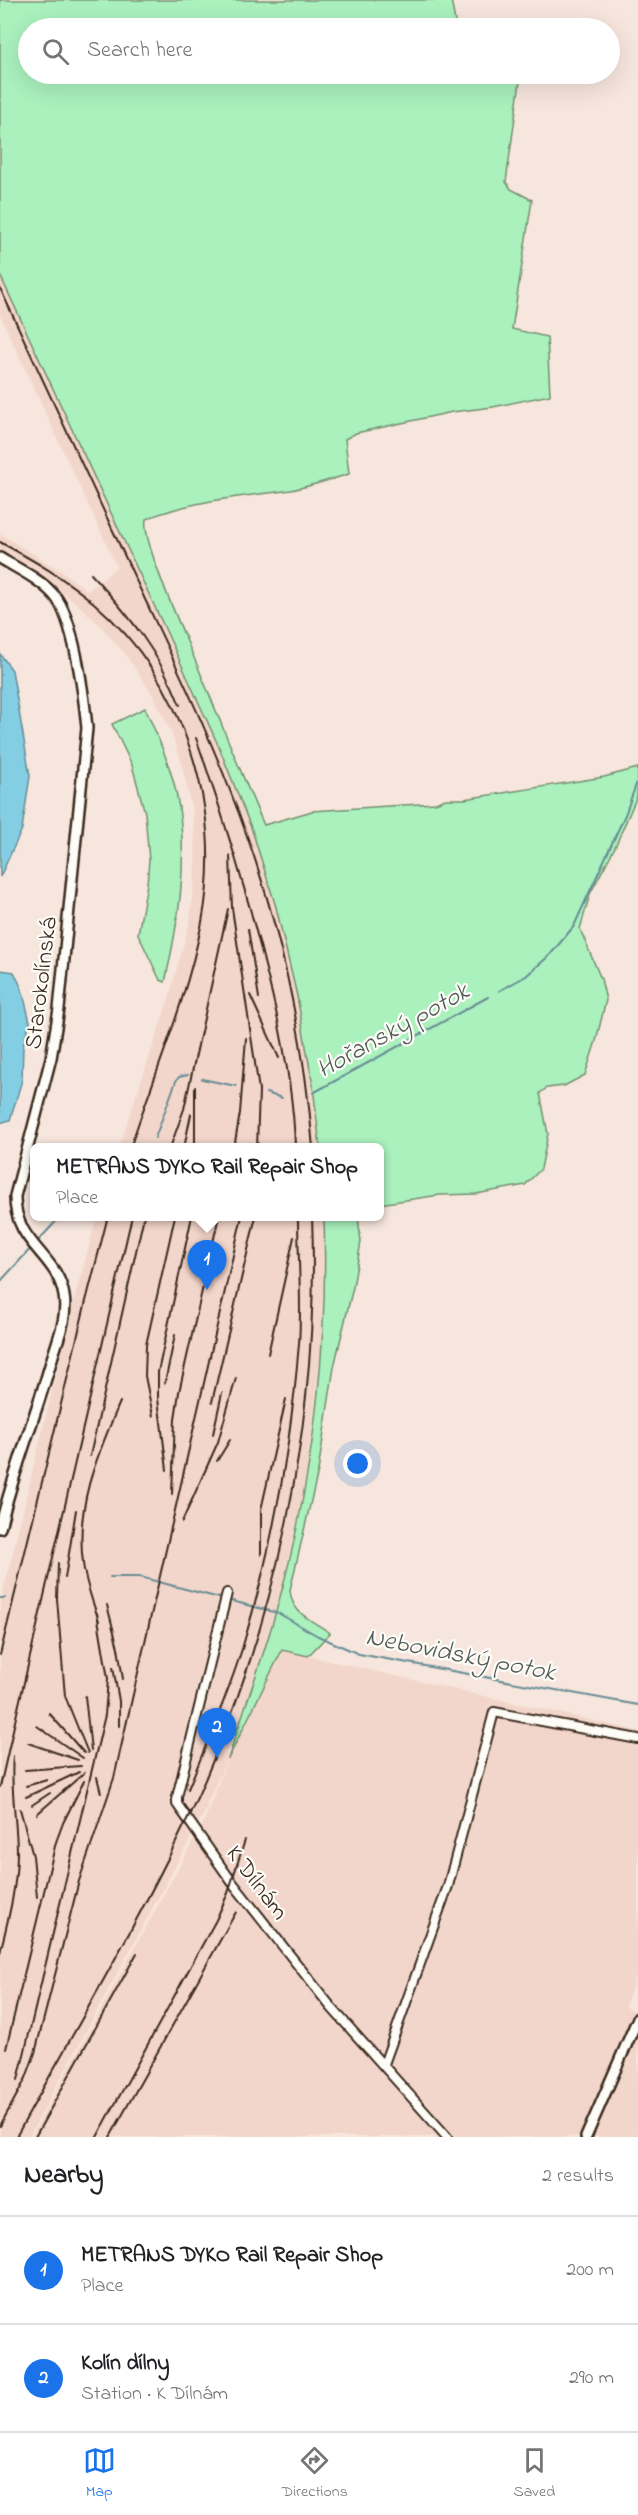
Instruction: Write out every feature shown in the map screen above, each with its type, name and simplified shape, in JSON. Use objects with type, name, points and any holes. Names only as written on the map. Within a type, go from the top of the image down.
[{"type":"street","name":"Starokolínská","points":[[0,558],[43,585],[63,608],[83,696],[87,729],[59,1008],[51,1058],[15,1196],[15,1212],[27,1236],[60,1282],[65,1307],[45,1382],[0,1528]]},
{"type":"street","name":"K Dílnám","points":[[227,1593],[177,1804],[232,1882],[331,2007],[447,2137]]},
{"type":"street","points":[[384,2064],[448,1886],[494,1712],[638,1739]]},
{"type":"street","points":[[586,2137],[638,2018]]},
{"type":"shaded area","points":[[0,275],[219,747],[252,830],[276,907],[297,996],[313,1086],[320,1143],[120,1143],[168,1001],[190,921],[196,865],[193,815],[180,757],[171,732],[151,692],[125,654],[99,624],[77,604],[52,585],[0,554],[0,534],[61,571],[88,591],[117,567],[0,315]]},
{"type":"shaded area","points":[[96,1221],[324,1221],[325,1268],[321,1354],[307,1476],[278,1606],[258,1671],[227,1754],[228,1758],[282,1650],[638,1731],[638,1972],[625,2006],[638,2013],[638,2137],[31,2137],[204,1821],[227,1760],[207,1803],[207,1808],[29,2137],[0,2137],[0,1605],[73,1304]]},
{"type":"green space","points":[[0,0],[451,0],[454,18],[18,18],[18,84],[520,84],[506,182],[511,189],[532,200],[512,329],[547,337],[550,395],[493,407],[452,412],[356,433],[345,439],[349,474],[291,490],[200,503],[146,519],[151,550],[168,596],[264,825],[312,811],[435,803],[446,799],[464,799],[604,777],[638,768],[637,796],[615,847],[590,894],[580,929],[601,979],[606,1000],[596,1041],[585,1075],[564,1086],[547,1088],[540,1093],[548,1134],[541,1169],[525,1185],[476,1194],[440,1195],[384,1203],[384,1143],[320,1143],[313,1086],[297,996],[276,907],[252,830],[219,747],[0,275]]},
{"type":"green space","points":[[145,708],[170,769],[177,795],[182,830],[180,895],[165,982],[160,980],[138,934],[149,860],[145,813],[132,765],[112,724]]},
{"type":"green space","points":[[324,1221],[358,1221],[361,1242],[353,1287],[334,1367],[318,1471],[290,1590],[294,1605],[299,1611],[330,1633],[308,1656],[282,1650],[228,1759],[266,1646],[290,1560],[300,1512],[316,1414],[325,1266]]},
{"type":"water","points":[[0,654],[12,670],[30,776],[22,829],[0,877]]},
{"type":"water","points":[[0,970],[14,972],[22,989],[30,1022],[23,1046],[22,1080],[10,1120],[0,1123]]},
{"type":"waterway","name":"Hořanský potok","points":[[499,991],[526,976],[550,955],[574,926],[625,815],[638,779]]},
{"type":"waterway","name":"Hořanský potok","points":[[313,1093],[488,997]]},
{"type":"waterway","name":"Hořanský potok","points":[[155,1138],[176,1081],[179,1077],[188,1075]]},
{"type":"waterway","name":"Hořanský potok","points":[[202,1079],[236,1086]]},
{"type":"waterway","name":"Hořanský potok","points":[[266,1093],[282,1098]]},
{"type":"waterway","name":"Hořanský potok","points":[[36,1243],[56,1221]]},
{"type":"waterway","name":"Hořanský potok","points":[[0,1282],[32,1247]]},
{"type":"waterway","name":"Nebovidský potok","points":[[110,1577],[140,1577],[223,1599]]},
{"type":"waterway","name":"Nebovidský potok","points":[[0,1598],[5,1598]]},
{"type":"waterway","name":"Nebovidský potok","points":[[228,1600],[278,1613],[318,1636],[359,1654],[638,1705]]},
{"type":"railway","points":[[0,288],[197,712],[247,836],[274,923],[295,1012],[312,1143]]},
{"type":"railway","points":[[0,542],[73,586],[126,635],[152,670],[174,708],[190,749],[201,791],[207,835],[207,878],[202,922],[179,1008],[132,1143]]},
{"type":"railway","points":[[91,574],[118,604],[153,651],[180,705]]},
{"type":"railway","points":[[196,738],[238,866],[273,998],[288,1072],[295,1143]]},
{"type":"railway","points":[[230,856],[232,908],[259,1090],[257,1143]]},
{"type":"railway","points":[[172,1143],[184,1109],[228,909]]},
{"type":"railway","points":[[248,929],[259,998]]},
{"type":"railway","points":[[250,995],[279,1058]]},
{"type":"railway","points":[[235,1143],[240,1113],[246,1038]]},
{"type":"railway","points":[[195,1087],[195,1143]]},
{"type":"railway","points":[[185,1143],[191,1114]]},
{"type":"railway","points":[[0,1655],[107,1221]]},
{"type":"railway","points":[[10,1743],[131,1221]]},
{"type":"railway","points":[[90,1456],[143,1221]]},
{"type":"railway","points":[[153,1416],[145,1376],[146,1345],[174,1221]]},
{"type":"railway","points":[[167,1470],[158,1399],[158,1372],[191,1221]]},
{"type":"railway","points":[[172,1494],[175,1419],[179,1392],[218,1221]]},
{"type":"railway","points":[[0,2126],[26,2078],[35,2053],[79,1881],[114,1778],[241,1221]]},
{"type":"railway","points":[[212,1402],[255,1221]]},
{"type":"railway","points":[[188,1789],[242,1649],[253,1612],[279,1498],[291,1421],[299,1344],[298,1221]]},
{"type":"railway","points":[[16,2137],[171,1852],[221,1741],[247,1669],[269,1595],[287,1521],[300,1445],[309,1369],[313,1293],[312,1221]]},
{"type":"railway","points":[[268,1354],[294,1237]]},
{"type":"railway","points":[[165,1383],[175,1335]]},
{"type":"railway","points":[[182,1522],[218,1442],[236,1378]]},
{"type":"railway","points":[[213,1434],[222,1393]]},
{"type":"railway","points":[[261,1555],[261,1510],[286,1399]]},
{"type":"railway","points":[[99,1621],[84,1570],[81,1541],[82,1520],[90,1480],[120,1402]]},
{"type":"railway","points":[[217,1461],[230,1440]]},
{"type":"railway","points":[[65,1578],[76,1510]]},
{"type":"railway","points":[[58,1563],[57,1599],[65,1696],[88,1753]]},
{"type":"railway","points":[[107,1605],[123,1679]]},
{"type":"railway","points":[[18,2080],[105,1715],[108,1679],[97,1613]]},
{"type":"railway","points":[[113,1667],[119,1701],[119,1726]]},
{"type":"railway","points":[[85,1696],[91,1750]]},
{"type":"railway","points":[[49,1713],[84,1753]]},
{"type":"railway","points":[[37,1726],[83,1758]]},
{"type":"railway","points":[[0,1787],[12,1734]]},
{"type":"railway","points":[[28,1743],[78,1760]]},
{"type":"railway","points":[[0,1953],[12,1903],[17,1866],[12,1781],[13,1756]]},
{"type":"railway","points":[[25,1770],[81,1766]]},
{"type":"railway","points":[[26,1797],[79,1772]]},
{"type":"railway","points":[[37,1814],[84,1773]]},
{"type":"railway","points":[[97,1777],[101,1793]]},
{"type":"railway","points":[[26,1786],[47,1780]]},
{"type":"railway","points":[[6,2049],[56,1842],[84,1781]]},
{"type":"railway","points":[[32,1805],[50,1793]]},
{"type":"railway","points":[[20,1809],[33,1856],[37,1897]]},
{"type":"railway","points":[[97,2137],[216,1920],[228,1893],[245,1840]]},
{"type":"railway","points":[[110,2137],[236,1912]]},
{"type":"railway","points":[[35,2137],[137,1953]]},
{"type":"place","name":"METRANS DYKO Rail Repair Shop","points":[[207,1290]]},
{"type":"place","name":"Kolín dílny","points":[[217,1758]]}]
